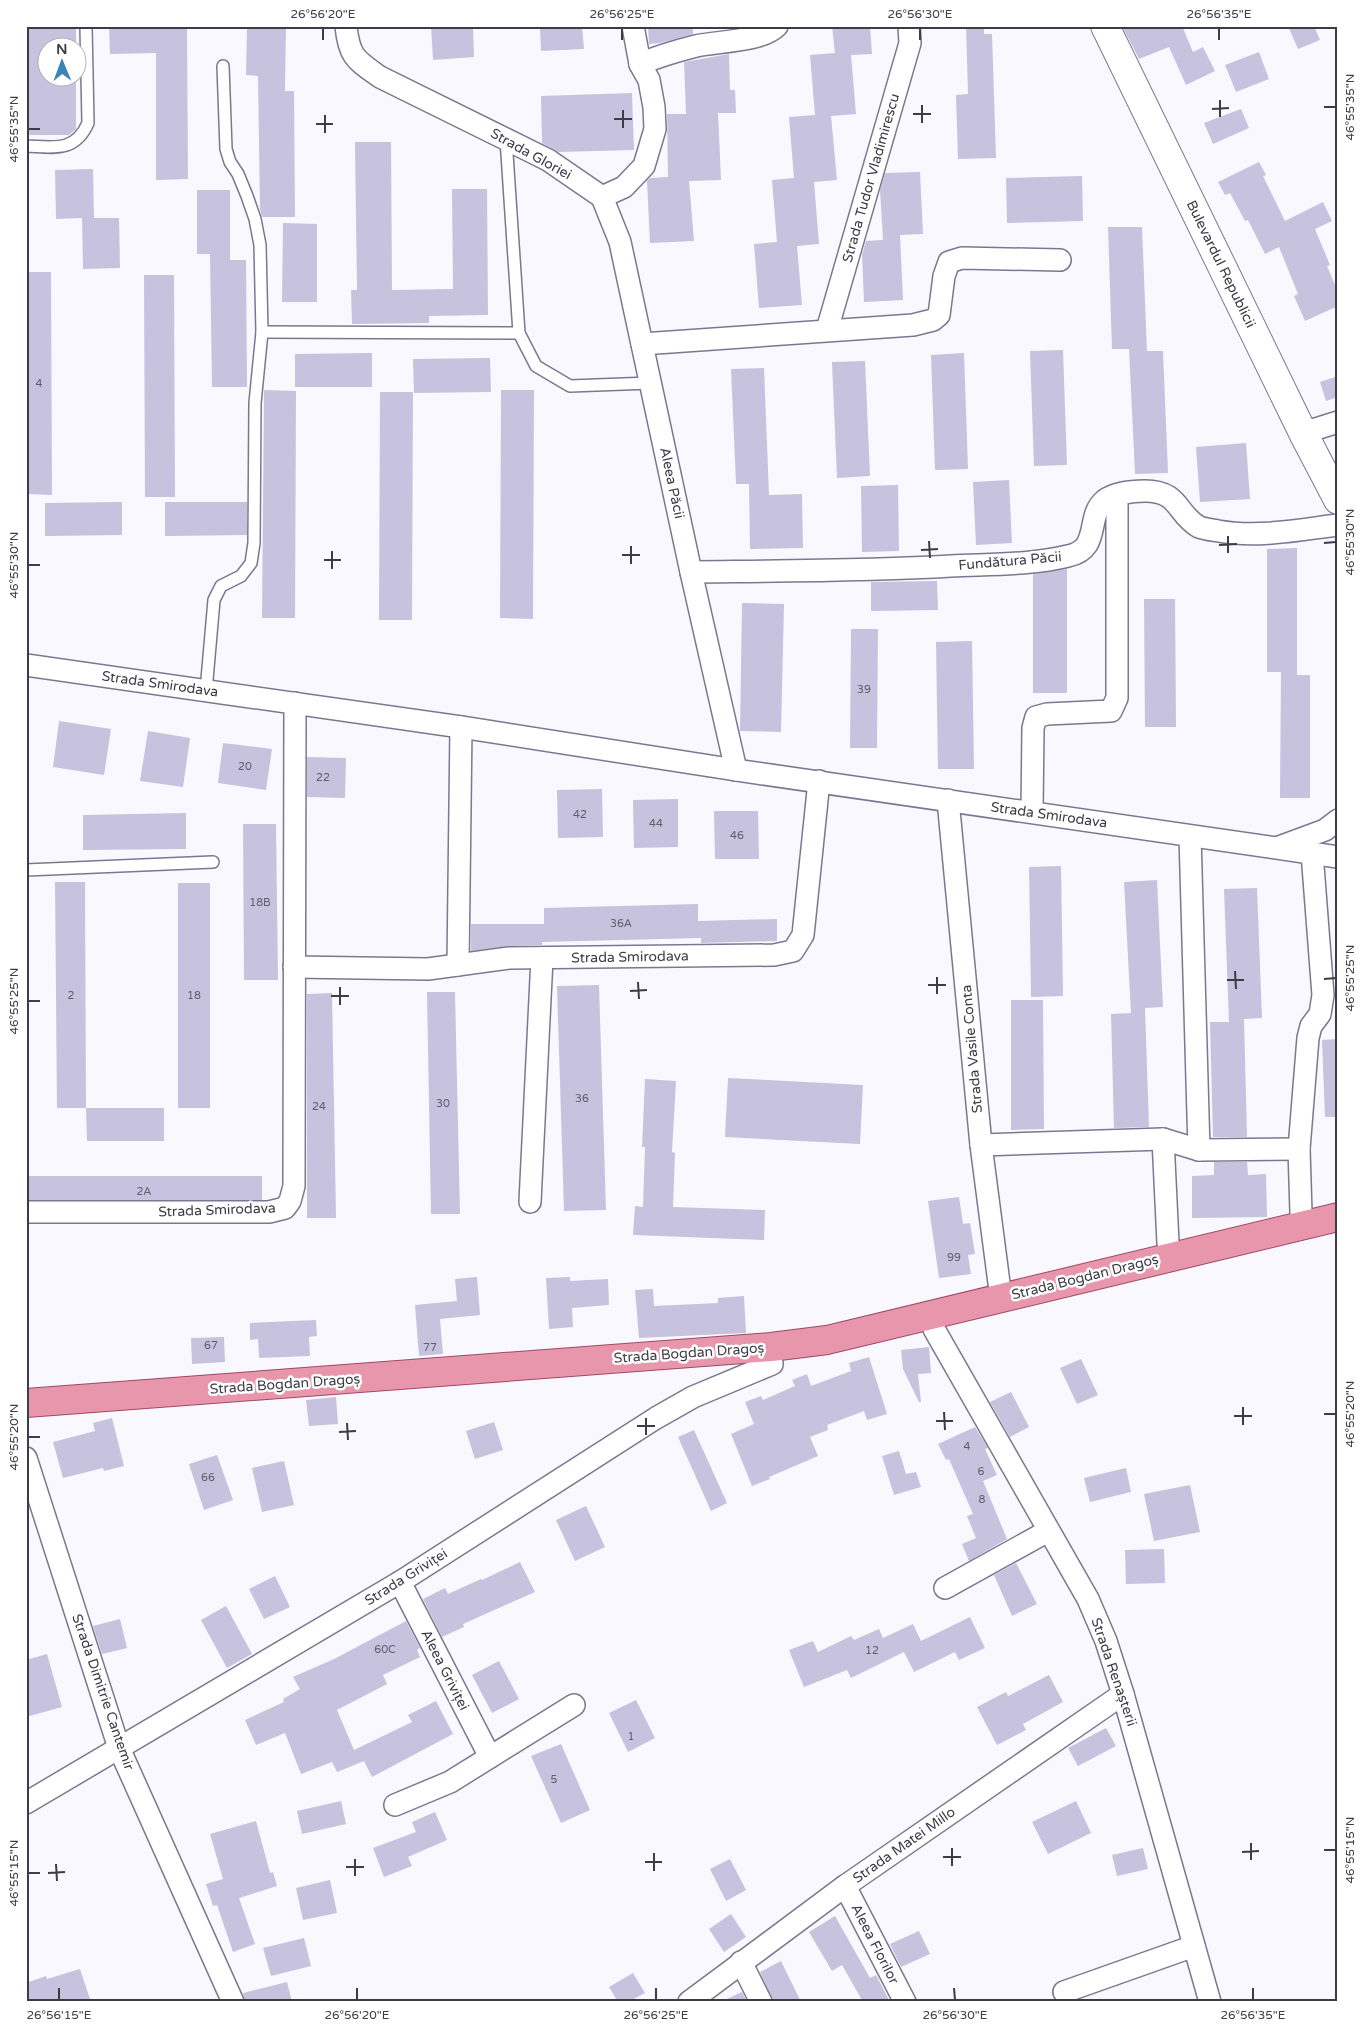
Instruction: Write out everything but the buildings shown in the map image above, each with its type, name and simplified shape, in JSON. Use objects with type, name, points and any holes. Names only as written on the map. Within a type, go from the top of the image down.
[{"type":"main road","name":"Bulevardul Republicii","points":[[1105,26],[1303,433],[1338,500]]},
{"type":"main road","name":"Strada Bogdan Dragoș","points":[[26,1403],[771,1347],[826,1340],[1338,1217]]},
{"type":"street","name":"Strada Gloriei","points":[[346,26],[348,45],[357,61],[380,77],[548,160],[602,196]]},
{"type":"street","points":[[602,196],[624,187],[644,166],[656,129],[649,80],[640,64],[633,26]]},
{"type":"street","points":[[640,64],[664,54],[697,46],[760,37],[777,26]]},
{"type":"street","name":"Strada Tudor Vladimirescu","points":[[827,330],[910,43],[909,26]]},
{"type":"street","name":"Aleea Păcii","points":[[602,196],[620,242],[690,572],[736,770]]},
{"type":"street","points":[[642,344],[913,325],[933,320],[939,315],[944,276],[949,262],[962,258],[1060,260]]},
{"type":"street","points":[[1303,433],[1338,422]]},
{"type":"street","points":[[1032,812],[1032,728],[1036,717],[1047,714],[1111,712],[1117,698],[1117,494],[1146,491],[1164,494],[1175,500],[1184,514],[1200,527],[1230,533],[1265,535],[1338,525]]},
{"type":"street","name":"Fundătura Păcii","points":[[690,572],[907,568],[1010,563],[1067,557],[1080,553],[1090,541],[1098,511],[1104,501],[1117,494]]},
{"type":"street","name":"Strada Smirodava","points":[[26,665],[462,727],[736,770],[1338,857]]},
{"type":"street","name":"Strada Smirodava","points":[[26,1212],[269,1212],[285,1208],[290,1201],[294,1186],[295,704]]},
{"type":"street","points":[[458,965],[462,727]]},
{"type":"street","name":"Strada Smirodava","points":[[294,967],[428,969],[509,958],[774,955],[793,951],[803,935],[819,781]]},
{"type":"street","name":"Strada Vasile Conta","points":[[948,800],[981,1145],[1003,1298]]},
{"type":"street","name":"Strada Smirodava","points":[[1279,848],[1325,830],[1338,820]]},
{"type":"street","points":[[1190,836],[1199,1150]]},
{"type":"street","points":[[1305,1225],[1301,1213],[1299,1148],[1308,1038],[1312,1026],[1320,1014],[1323,995],[1312,853]]},
{"type":"street","points":[[530,1202],[542,958]]},
{"type":"street","points":[[1163,1139],[1168,1243],[1172,1256]]},
{"type":"street","points":[[981,1145],[1163,1139],[1199,1150],[1299,1148]]},
{"type":"street","name":"Strada Renașterii","points":[[931,1315],[934,1329],[1088,1599],[1106,1641],[1123,1694],[1210,2002]]},
{"type":"street","name":"Strada Griviței","points":[[26,1803],[400,1582],[663,1414],[693,1397],[772,1364],[771,1347]]},
{"type":"street","name":"Strada Dimitrie Cantemir","points":[[26,1458],[119,1748],[232,2002]]},
{"type":"street","points":[[945,1588],[1048,1531]]},
{"type":"street","name":"Aleea Griviței","points":[[400,1582],[490,1757]]},
{"type":"street","name":"Strada Matei Millo","points":[[689,2002],[845,1886],[1123,1694]]},
{"type":"street","points":[[395,1806],[450,1782],[574,1705]]},
{"type":"street","name":"Aleea Florilor","points":[[845,1886],[905,2002]]},
{"type":"street","points":[[1064,1992],[1194,1946]]},
{"type":"street","points":[[741,1962],[761,2002]]},
{"type":"lane","points":[[26,146],[67,146],[83,134],[88,123],[86,26]]},
{"type":"lane","points":[[206,691],[214,600],[220,586],[241,576],[251,563],[254,544],[255,402],[262,332],[260,245],[248,196],[230,162],[226,150],[223,66]]},
{"type":"lane","points":[[506,139],[519,333],[536,366],[570,386],[650,383]]},
{"type":"lane","points":[[262,332],[519,333]]},
{"type":"lane","points":[[26,870],[213,862]]}]
